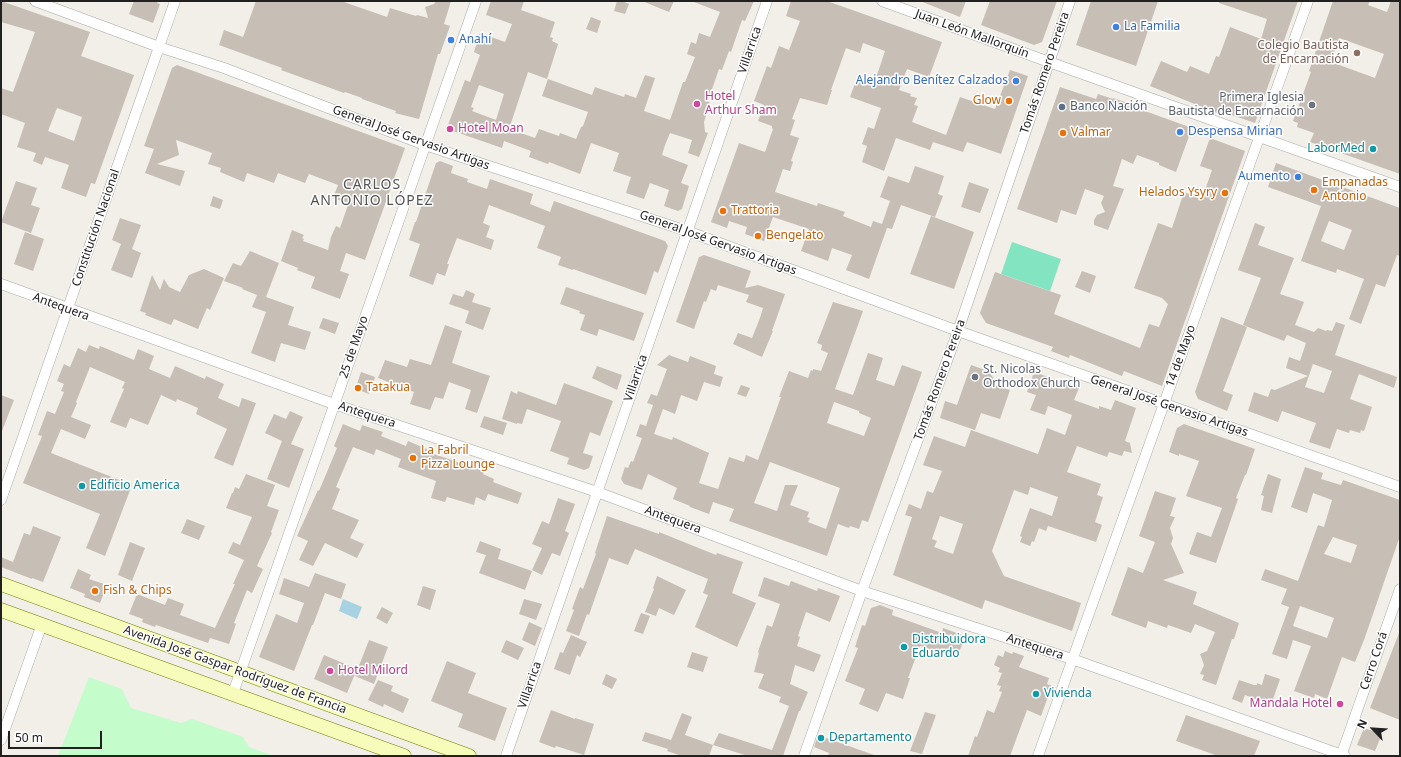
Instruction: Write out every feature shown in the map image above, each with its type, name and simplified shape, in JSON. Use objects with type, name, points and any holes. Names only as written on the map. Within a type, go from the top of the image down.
[{"type":"main road","name":"Avenida José Gaspar Rodríguez de Francia","points":[[1,584],[469,756]]},
{"type":"main road","name":"Avenida José Gaspar Rodríguez de Francia","points":[[1,610],[404,756]]},
{"type":"street","name":"General José Gervasio Artigas","points":[[35,1],[159,47],[224,68],[425,145],[687,231],[958,331],[1400,487]]},
{"type":"street","name":"Constitución Nacional","points":[[1,500],[175,1]]},
{"type":"street","name":"25 de Mayo","points":[[233,693],[476,1]]},
{"type":"street","name":"Villarrica","points":[[506,756],[767,1]]},
{"type":"street","name":"Juan León Mallorquín","points":[[882,1],[1400,187]]},
{"type":"street","name":"Tomás Romero Pereira","points":[[804,756],[862,591],[958,331],[1070,1]]},
{"type":"street","name":"14 de Mayo","points":[[1038,756],[1308,1]]},
{"type":"street","name":"Antequera","points":[[1,284],[334,404],[597,492],[862,591],[1072,659],[1342,756]]},
{"type":"street","name":"Cerro Corá","points":[[1342,756],[1400,589]]},
{"type":"street","points":[[1,740],[42,624]]},
{"type":"green space","points":[[1012,242],[1061,259],[1050,291],[1001,274]]},
{"type":"green space","points":[[89,677],[122,689],[131,708],[181,723],[192,719],[243,737],[249,747],[274,756],[58,756]]},
{"type":"water","points":[[343,599],[362,607],[357,619],[339,611]]},
{"type":"building","points":[[1,1],[90,32],[81,56],[134,75],[95,184],[91,183],[86,197],[61,188],[69,165],[45,157],[42,165],[33,161],[36,153],[17,147],[25,123],[1,114],[1,88],[13,92],[35,32],[1,22]],"holes":[[[57,108],[82,117],[74,141],[48,131]]]},
{"type":"building","points":[[134,1],[158,1],[157,3],[160,4],[153,23],[129,14]]},
{"type":"building","points":[[256,1],[341,1],[387,17],[390,8],[428,18],[425,7],[434,4],[436,1],[451,1],[444,24],[450,26],[440,54],[438,54],[419,119],[395,113],[396,111],[281,70],[282,68],[219,45],[224,30],[243,37]]},
{"type":"building","points":[[491,1],[524,1],[521,10],[555,22],[550,37],[553,38],[552,41],[558,44],[547,79],[528,72],[509,129],[535,138],[539,129],[559,136],[560,133],[576,139],[588,112],[542,96],[548,79],[592,95],[595,87],[624,97],[625,94],[636,98],[645,75],[655,78],[644,111],[670,120],[683,82],[685,82],[695,57],[687,54],[691,42],[696,44],[699,33],[710,37],[720,12],[694,1],[754,1],[745,21],[742,20],[731,52],[729,51],[722,70],[719,69],[708,101],[710,103],[704,122],[705,132],[708,133],[699,157],[688,153],[692,140],[670,133],[665,145],[662,155],[688,165],[681,183],[689,186],[682,209],[678,211],[664,206],[669,190],[650,183],[644,199],[626,193],[631,177],[613,171],[619,153],[591,143],[580,174],[549,162],[548,164],[529,157],[531,151],[504,141],[502,148],[453,131],[455,127],[448,125],[465,80],[470,82],[480,55],[474,52],[480,33],[505,42],[512,24],[486,15]],"holes":[[[479,85],[504,94],[496,120],[472,111],[474,108],[471,107]]]},
{"type":"building","points":[[617,1],[622,1],[629,4],[625,14],[614,11]]},
{"type":"building","points":[[642,1],[674,1],[669,12]]},
{"type":"building","points":[[791,1],[827,1],[942,42],[929,77],[907,69],[899,90],[911,94],[910,96],[917,98],[914,105],[918,106],[912,122],[946,135],[960,97],[995,109],[1010,70],[1028,76],[1001,154],[967,142],[963,152],[933,142],[930,150],[896,138],[884,171],[862,162],[867,146],[862,144],[868,127],[874,129],[881,108],[850,97],[857,78],[874,84],[885,51],[863,43],[860,53],[846,48],[827,105],[800,98],[792,119],[795,120],[790,135],[799,138],[791,161],[793,162],[790,171],[783,169],[775,192],[817,206],[818,203],[845,212],[843,216],[871,227],[873,221],[882,224],[890,201],[880,197],[888,176],[909,183],[915,166],[944,176],[938,194],[943,196],[935,217],[901,205],[892,229],[887,228],[869,279],[846,270],[852,255],[832,248],[828,261],[801,251],[809,229],[773,217],[764,241],[745,234],[747,227],[729,221],[727,228],[711,222],[739,143],[765,152],[773,129],[772,126],[758,121],[764,105],[754,101],[767,66],[771,68],[779,46],[789,50],[800,21],[786,16]]},
{"type":"building","points":[[920,1],[966,1],[960,17]]},
{"type":"building","points":[[990,1],[1057,1],[1042,42],[1034,45],[981,25]]},
{"type":"building","name":"La Familia","points":[[1091,1],[1158,1],[1136,66],[1076,45]]},
{"type":"building","points":[[1219,1],[1298,1],[1255,123],[1223,112],[1222,115],[1150,86],[1161,61],[1187,72],[1190,66],[1209,74],[1216,56],[1219,57],[1230,27],[1261,39],[1267,19],[1219,3]]},
{"type":"building","points":[[1333,1],[1370,1],[1368,5],[1387,12],[1391,1],[1400,1],[1400,174],[1310,142],[1314,133],[1297,127],[1298,123],[1293,121],[1311,72],[1309,71]],"holes":[[[1339,38],[1384,54],[1375,78],[1331,62]]]},
{"type":"building","points":[[591,17],[601,21],[597,33],[586,29]]},
{"type":"building","points":[[177,65],[405,148],[365,260],[346,253],[340,271],[349,274],[340,299],[311,288],[315,277],[297,270],[298,268],[281,261],[292,230],[304,235],[302,238],[304,239],[303,241],[328,250],[331,237],[336,226],[340,228],[348,205],[347,203],[333,198],[338,185],[309,174],[305,183],[278,173],[274,183],[247,173],[244,182],[220,172],[221,168],[208,164],[212,153],[176,140],[179,155],[157,164],[185,171],[180,186],[145,173],[154,149],[144,146],[172,68]]},
{"type":"building","points":[[1060,87],[1096,99],[1098,94],[1113,98],[1192,128],[1176,172],[1159,165],[1159,163],[1137,155],[1133,164],[1122,159],[1113,186],[1124,189],[1108,230],[1094,225],[1094,220],[1097,215],[1105,212],[1101,203],[1104,196],[1085,189],[1076,215],[1061,210],[1057,223],[1017,209]]},
{"type":"building","points":[[1210,138],[1245,151],[1162,386],[1124,371],[1122,376],[1070,355],[1069,358],[1051,351],[1053,347],[986,323],[980,313],[995,272],[1061,295],[1054,314],[1140,348],[1149,324],[1159,327],[1168,304],[1162,298],[1134,288],[1158,223],[1172,228],[1184,192],[1202,199],[1212,170],[1200,166]]},
{"type":"building","points":[[440,161],[453,166],[451,173],[468,179],[467,182],[487,189],[490,179],[533,194],[530,204],[550,212],[554,201],[665,241],[668,246],[658,273],[654,271],[646,295],[558,265],[561,257],[537,248],[545,226],[489,205],[483,223],[490,226],[486,237],[494,240],[491,250],[457,238],[447,264],[449,264],[445,276],[437,273],[433,285],[409,276],[420,244],[409,240],[436,163]]},
{"type":"building","points":[[1276,163],[1400,208],[1400,256],[1397,255],[1385,287],[1376,284],[1361,324],[1349,319],[1364,279],[1337,269],[1336,273],[1301,261],[1321,206],[1268,187]],"holes":[[[1329,221],[1352,230],[1344,250],[1321,241]]]},
{"type":"building","points":[[16,181],[37,188],[31,205],[40,208],[31,233],[1,222]]},
{"type":"building","points":[[969,182],[989,189],[980,213],[961,207]]},
{"type":"building","points":[[213,196],[223,200],[220,209],[210,206]]},
{"type":"building","points":[[931,216],[974,232],[954,289],[910,274]]},
{"type":"building","points":[[120,218],[141,225],[132,249],[141,253],[132,278],[111,270],[121,244],[112,240]]},
{"type":"building","points":[[1255,223],[1265,227],[1258,245],[1294,258],[1280,294],[1304,302],[1295,325],[1314,332],[1318,328],[1326,331],[1332,331],[1336,322],[1345,325],[1335,355],[1397,377],[1394,388],[1359,374],[1350,399],[1372,407],[1364,431],[1361,430],[1360,433],[1350,430],[1349,433],[1337,429],[1330,449],[1309,442],[1316,423],[1282,411],[1278,422],[1248,411],[1254,392],[1268,397],[1271,389],[1275,390],[1308,376],[1286,368],[1289,357],[1300,361],[1306,343],[1287,335],[1284,341],[1243,325],[1261,278],[1238,270]],"holes":[[[1313,364],[1332,371],[1324,393],[1305,387]]]},
{"type":"building","points":[[25,232],[44,239],[33,271],[14,264]]},
{"type":"building","points":[[250,251],[279,263],[266,297],[294,307],[288,325],[311,332],[305,350],[281,343],[275,362],[251,353],[266,312],[252,307],[257,295],[224,281],[233,263],[241,266]]},
{"type":"building","points":[[704,255],[751,271],[745,288],[758,285],[785,294],[773,331],[762,357],[733,344],[738,333],[752,338],[760,318],[763,308],[746,302],[749,295],[718,285],[716,291],[711,289],[706,302],[704,301],[694,329],[676,322],[699,257]]},
{"type":"building","points":[[204,269],[224,278],[210,310],[207,308],[198,329],[174,319],[171,325],[145,315],[146,313],[140,311],[152,275],[160,290],[164,279],[169,287],[180,292],[189,275]]},
{"type":"building","points":[[1082,271],[1096,276],[1090,293],[1075,287]]},
{"type":"building","points":[[566,287],[644,313],[634,341],[599,329],[597,336],[580,330],[585,315],[579,313],[580,311],[560,304]]},
{"type":"building","points":[[466,290],[475,294],[472,302],[491,308],[483,330],[465,323],[469,311],[449,304],[453,294],[463,297]]},
{"type":"building","points":[[833,302],[863,311],[835,389],[853,395],[868,353],[883,358],[876,380],[894,386],[902,365],[922,372],[868,522],[862,520],[859,529],[850,526],[849,528],[838,524],[827,556],[729,521],[734,509],[713,502],[709,514],[690,507],[673,499],[677,488],[648,474],[642,490],[624,484],[621,479],[625,467],[628,468],[631,461],[633,462],[642,438],[636,436],[640,424],[646,426],[653,405],[647,403],[651,394],[657,396],[667,369],[657,365],[669,355],[688,362],[690,356],[716,366],[714,374],[723,377],[720,387],[704,382],[697,401],[681,395],[675,414],[663,409],[654,434],[672,440],[673,437],[709,453],[699,483],[718,489],[729,457],[744,462],[746,455],[758,460],[789,371],[808,378],[811,370],[821,371],[828,353],[821,350],[822,345],[817,343]],"holes":[[[834,402],[859,411],[859,413],[871,418],[864,436],[827,423]],[[770,462],[840,488],[826,529],[808,522],[810,518],[807,517],[809,512],[790,505],[798,485],[785,485],[777,511],[754,503]]]},
{"type":"building","points":[[1221,317],[1247,327],[1223,391],[1233,395],[1227,411],[1198,399],[1195,392]]},
{"type":"building","points":[[323,318],[339,323],[335,334],[319,328]]},
{"type":"building","points":[[445,325],[462,331],[452,363],[490,376],[477,413],[465,409],[471,390],[449,382],[443,399],[435,397],[430,410],[410,404],[414,392],[378,378],[385,360],[407,367],[410,359],[431,365]]},
{"type":"building","points":[[89,345],[99,349],[100,346],[134,360],[138,349],[154,356],[149,369],[170,378],[175,366],[205,379],[206,376],[224,384],[218,398],[239,407],[242,398],[256,403],[233,466],[214,458],[227,429],[196,414],[198,408],[177,399],[176,402],[161,395],[148,425],[130,418],[126,428],[110,422],[124,389],[122,388],[125,382],[90,367],[71,417],[91,425],[85,439],[61,429],[51,453],[132,485],[105,556],[86,548],[100,514],[23,483],[42,436],[38,435],[47,411],[55,414],[64,392],[61,391],[64,384],[57,381],[64,364],[70,367],[78,348],[86,352]]},
{"type":"building","points":[[971,365],[988,371],[995,380],[993,385],[1010,390],[1000,419],[981,413],[975,430],[940,418],[945,401],[957,405]]},
{"type":"building","points":[[597,366],[622,375],[617,390],[592,378]]},
{"type":"building","points":[[361,372],[375,377],[369,394],[359,390],[356,387]]},
{"type":"building","points":[[1034,372],[1079,388],[1074,400],[1099,409],[1099,406],[1111,410],[1115,400],[1136,408],[1125,441],[1130,443],[1132,453],[1124,451],[1122,456],[1109,452],[1107,457],[1077,446],[1067,472],[1101,484],[1097,495],[1103,497],[1095,522],[1102,525],[1096,542],[1048,526],[1046,531],[1039,528],[1034,542],[1032,541],[1030,546],[1020,542],[1022,537],[1020,536],[1030,508],[1052,516],[1058,497],[1030,487],[1028,495],[1014,490],[992,551],[1004,576],[1081,603],[1072,631],[985,600],[982,609],[893,575],[912,517],[905,515],[909,504],[921,509],[927,491],[933,493],[942,471],[923,465],[934,436],[965,447],[971,430],[1038,454],[1047,428],[1065,435],[1072,415],[1048,406],[1045,415],[1030,410],[1036,395],[1027,392]],"holes":[[[940,516],[963,524],[953,554],[934,547],[937,541],[932,539]]]},
{"type":"building","points":[[564,383],[613,401],[600,436],[590,432],[583,453],[593,456],[589,468],[584,470],[567,464],[569,458],[550,451],[561,421],[527,409],[522,424],[517,424],[502,419],[511,391],[517,394],[518,391],[556,405]]},
{"type":"building","points":[[741,385],[750,388],[746,397],[737,394]]},
{"type":"building","points":[[1,395],[14,400],[2,431],[1,431]]},
{"type":"building","points":[[290,411],[303,417],[291,444],[304,449],[289,488],[267,479],[282,441],[265,433],[274,414],[286,419]]},
{"type":"building","points":[[484,416],[507,423],[503,435],[480,427]]},
{"type":"building","points":[[343,424],[360,431],[362,425],[383,432],[381,436],[406,446],[408,441],[429,450],[428,452],[484,471],[483,474],[494,479],[493,482],[522,493],[518,504],[488,494],[485,501],[476,497],[474,505],[447,497],[445,502],[431,498],[436,481],[398,467],[401,459],[376,449],[374,455],[353,447],[336,487],[340,489],[332,509],[359,520],[350,538],[364,544],[357,558],[325,543],[313,566],[299,560],[308,541],[297,536],[318,490],[319,491],[337,448],[334,446]]},
{"type":"building","points":[[1184,424],[1255,449],[1236,498],[1238,499],[1216,563],[1189,554],[1197,532],[1211,537],[1222,508],[1186,496],[1199,461],[1169,452],[1177,428]]},
{"type":"building","points":[[1305,467],[1323,473],[1321,479],[1341,485],[1343,480],[1400,500],[1400,536],[1364,640],[1355,662],[1342,657],[1327,699],[1315,694],[1314,698],[1294,691],[1311,646],[1293,640],[1287,659],[1272,654],[1289,607],[1281,604],[1287,589],[1261,580],[1265,569],[1298,581],[1318,525],[1324,527],[1332,500],[1313,493],[1307,513],[1291,507]],"holes":[[[1333,537],[1357,545],[1351,563],[1324,554]],[[1300,606],[1334,618],[1327,638],[1293,626]]]},
{"type":"building","points":[[246,474],[275,485],[267,506],[279,510],[271,532],[272,533],[257,566],[263,569],[252,593],[247,590],[234,623],[236,624],[229,644],[210,638],[208,643],[156,625],[155,627],[142,622],[143,619],[129,614],[137,594],[165,605],[168,598],[184,604],[180,615],[215,628],[244,560],[228,553],[233,542],[240,545],[252,517],[226,508],[235,487],[239,489]]},
{"type":"building","points":[[1268,474],[1281,479],[1272,513],[1261,510],[1264,496],[1261,495]]},
{"type":"building","points":[[1155,491],[1176,498],[1170,516],[1175,517],[1170,528],[1173,538],[1171,544],[1184,573],[1163,580],[1197,592],[1193,604],[1239,623],[1216,685],[1202,680],[1204,675],[1200,674],[1204,665],[1200,654],[1207,651],[1215,632],[1195,624],[1191,633],[1168,625],[1167,628],[1148,621],[1146,628],[1111,615],[1128,567],[1143,573],[1155,542],[1139,536]]},
{"type":"building","points":[[558,498],[575,504],[565,531],[569,533],[560,556],[552,553],[542,575],[532,570],[542,548],[532,544],[542,521],[549,524]]},
{"type":"building","points":[[607,516],[659,534],[659,532],[716,555],[717,553],[743,562],[732,593],[756,603],[737,647],[695,627],[708,595],[703,593],[708,579],[635,549],[628,565],[609,558],[589,615],[587,614],[579,636],[566,631],[574,610],[572,609],[580,587],[583,589],[596,554],[595,553]]},
{"type":"building","points":[[187,519],[205,526],[199,540],[181,533]]},
{"type":"building","points":[[33,526],[61,537],[43,582],[1,567],[1,557],[13,562],[24,533],[30,535]]},
{"type":"building","points":[[480,541],[501,549],[498,559],[532,571],[525,590],[479,573],[486,555],[476,552]]},
{"type":"building","points":[[130,542],[145,548],[132,581],[118,575]]},
{"type":"building","points":[[78,569],[91,575],[89,579],[107,585],[100,603],[84,597],[85,594],[70,588]]},
{"type":"building","points":[[315,573],[346,584],[341,599],[325,593],[294,671],[259,657],[276,614],[297,623],[304,603],[279,594],[284,578],[309,587]]},
{"type":"building","points":[[657,576],[686,590],[674,615],[659,608],[656,616],[645,612],[654,589]]},
{"type":"building","points":[[764,577],[789,586],[791,581],[817,591],[818,588],[840,596],[830,622],[806,612],[798,636],[800,637],[797,646],[821,655],[814,672],[795,665],[790,684],[808,692],[799,711],[783,756],[748,756],[713,745],[719,733],[772,750],[789,706],[779,702],[781,697],[758,688],[764,674],[754,672],[758,652],[767,625],[772,627],[780,604],[758,596]]},
{"type":"building","points":[[423,586],[436,590],[430,610],[417,605]]},
{"type":"building","points":[[524,599],[542,604],[536,620],[519,614]]},
{"type":"building","points":[[880,605],[893,610],[892,615],[942,633],[943,628],[965,636],[957,658],[920,646],[908,678],[910,678],[903,699],[886,693],[878,712],[859,704],[865,689],[845,681],[858,648],[855,647],[862,625],[865,626],[871,608]]},
{"type":"building","points":[[382,607],[393,613],[387,624],[376,618]]},
{"type":"building","points":[[641,613],[650,616],[643,634],[634,631]]},
{"type":"building","points":[[529,622],[542,628],[535,646],[522,640]]},
{"type":"building","points":[[1400,633],[1400,720],[1370,708]]},
{"type":"building","points":[[571,635],[587,642],[580,657],[577,655],[570,675],[554,669],[560,652],[563,653]]},
{"type":"building","points":[[369,640],[388,647],[374,684],[355,676]]},
{"type":"building","points":[[506,640],[524,648],[518,660],[501,652]]},
{"type":"building","points":[[1005,651],[1024,656],[1019,667],[1049,678],[1047,684],[1052,686],[1041,716],[1027,710],[1010,756],[968,756],[987,710],[994,713],[1002,692],[999,691],[1001,686],[997,685],[1002,673],[998,672],[1000,668],[994,665],[998,655],[1003,657]]},
{"type":"building","points":[[692,652],[708,657],[703,672],[687,667]]},
{"type":"building","name":"Hotel Milord","points":[[324,655],[357,669],[347,693],[314,679]]},
{"type":"building","points":[[447,661],[476,673],[468,693],[507,708],[495,741],[458,727],[463,714],[431,701]]},
{"type":"building","points":[[606,674],[617,679],[612,689],[602,684]]},
{"type":"building","points":[[1265,674],[1280,679],[1271,705],[1245,695],[1242,703],[1232,699],[1239,680],[1254,685],[1257,685],[1257,683],[1262,685]]},
{"type":"building","points":[[378,680],[393,686],[391,691],[409,699],[403,713],[384,704],[383,707],[368,700]]},
{"type":"building","points":[[551,710],[594,724],[584,755],[556,746],[555,748],[539,742]]},
{"type":"building","points":[[925,712],[936,715],[922,754],[910,751]]},
{"type":"building","points":[[682,713],[692,717],[685,735],[713,745],[709,756],[682,756],[667,751],[668,749],[642,741],[645,732],[671,740]]},
{"type":"building","points":[[1186,715],[1260,741],[1254,756],[1218,756],[1176,741]]},
{"type":"building","points":[[1364,728],[1382,734],[1375,751],[1357,745]]},
{"type":"building","points":[[818,735],[874,755],[828,756],[829,753],[814,747]]},
{"type":"place","name":"La Familia","points":[[1116,27]]},
{"type":"place","name":"Anahí","points":[[451,40]]},
{"type":"place","name":"Colegio Bautista de Encarnación","points":[[1357,53]]},
{"type":"place","name":"Alejandro Benítez Calzados","points":[[1016,81]]},
{"type":"place","name":"Glow","points":[[1009,101]]},
{"type":"place","name":"Hotel Arthur Sham","points":[[697,104]]},
{"type":"place","name":"Primera Iglesia Bautista de Encarnación","points":[[1312,105]]},
{"type":"place","name":"Banco Nación","points":[[1062,107]]},
{"type":"place","name":"Hotel Moan","points":[[450,129]]},
{"type":"place","name":"Despensa Mirian","points":[[1180,132]]},
{"type":"place","name":"Valmar","points":[[1063,133]]},
{"type":"place","name":"LaborMed","points":[[1373,149]]},
{"type":"place","name":"Aumento","points":[[1298,177]]},
{"type":"place","name":"Empanadas Antonio","points":[[1314,190]]},
{"type":"place","name":"Helados Ysyry","points":[[1225,193]]},
{"type":"place","name":"Trattoria","points":[[723,211]]},
{"type":"place","name":"Bengelato","points":[[758,236]]},
{"type":"place","name":"St. Nicolas Orthodox Church","points":[[975,377]]},
{"type":"place","name":"Tatakua","points":[[358,388]]},
{"type":"place","name":"La Fabril Pizza Lounge","points":[[413,458]]},
{"type":"place","name":"Edificio America","points":[[82,486]]},
{"type":"place","name":"Fish & Chips","points":[[95,591]]},
{"type":"place","name":"Distribuidora Eduardo","points":[[904,647]]},
{"type":"place","name":"Hotel Milord","points":[[330,671]]},
{"type":"place","name":"Vivienda","points":[[1036,694]]},
{"type":"place","name":"Mandala Hotel","points":[[1340,704]]},
{"type":"place","name":"Departamento","points":[[821,738]]},
{"type":"district","name":"CARLOS ANTONIO LÓPEZ","points":[[372,194]]}]
